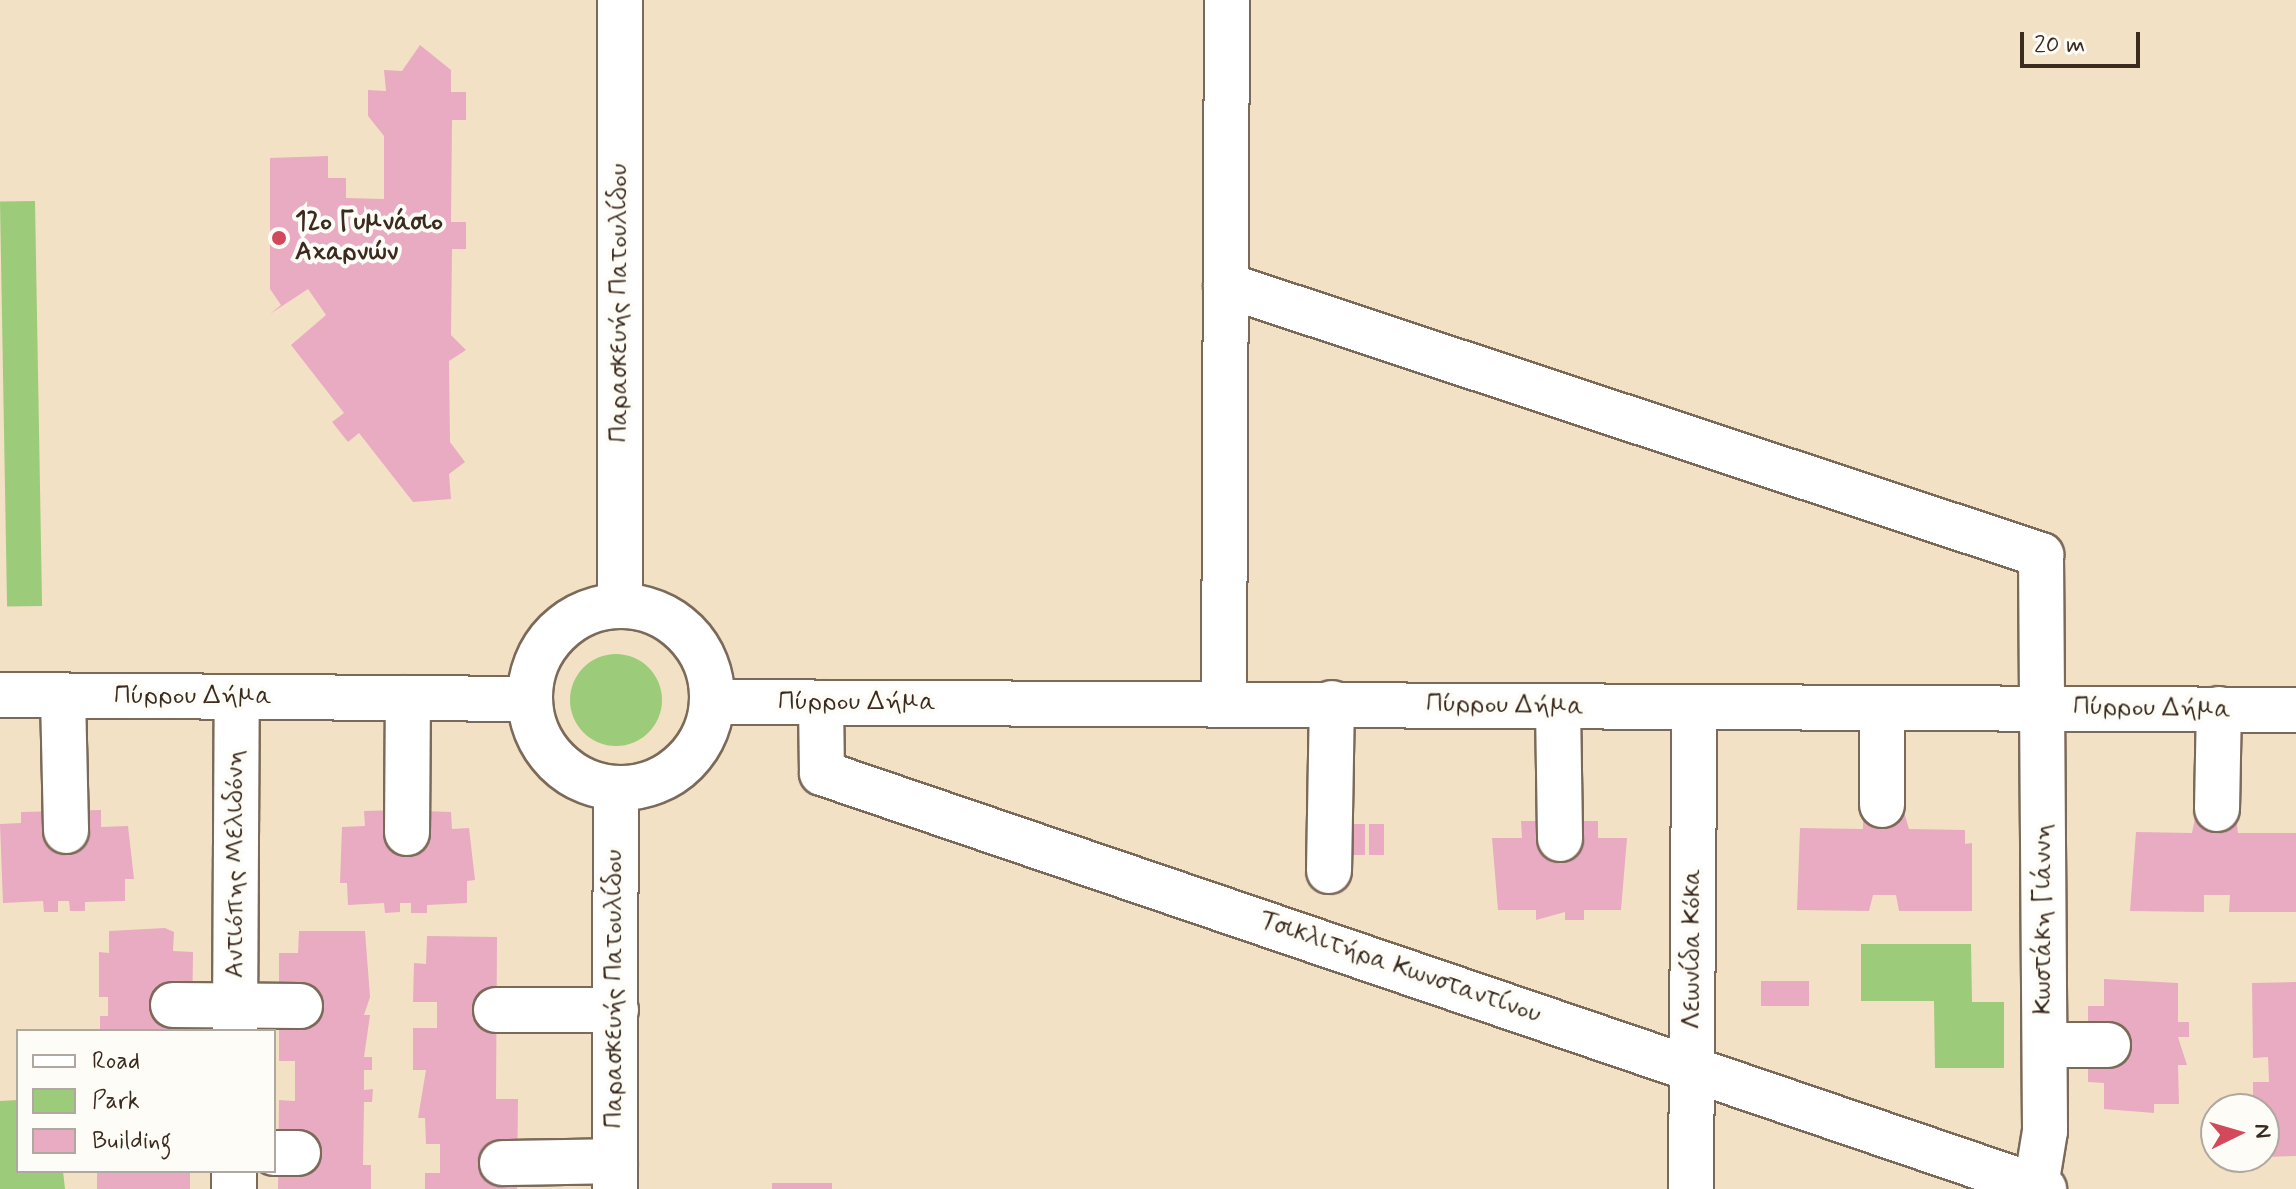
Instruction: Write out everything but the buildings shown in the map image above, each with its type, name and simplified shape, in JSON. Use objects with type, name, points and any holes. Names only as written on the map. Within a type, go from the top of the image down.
[{"type":"street","name":"Παρασκευής Πατουλίδου","points":[[620,0],[620,605]]},
{"type":"street","points":[[1224,703],[1227,0]]},
{"type":"street","name":"Κωστάκη Γιάννη","points":[[1226,285],[2041,555],[2045,1131],[2040,1188]]},
{"type":"street","points":[[620,605],[649,609],[686,634],[710,672],[713,702],[704,737],[682,766],[652,784],[616,789],[584,781],[556,761],[537,732],[530,699],[546,644],[566,624],[620,605]]},
{"type":"street","name":"Πύρρου Δήμα","points":[[0,695],[530,699]]},
{"type":"street","points":[[63,696],[66,831]]},
{"type":"street","name":"Αντιόπης Μελιδόνη","points":[[235,1019],[237,697]]},
{"type":"street","points":[[407,833],[408,698]]},
{"type":"street","name":"Πύρρου Δήμα","points":[[713,702],[2296,710]]},
{"type":"street","name":"Τσικλιτήρα Κωνσταντίνου","points":[[821,703],[822,773],[2040,1188]]},
{"type":"street","points":[[1329,871],[1332,703]]},
{"type":"street","points":[[1558,707],[1560,839]]},
{"type":"street","name":"Λεωνίδα Κόκα","points":[[1691,1189],[1694,709]]},
{"type":"street","points":[[1882,709],[1882,805]]},
{"type":"street","points":[[2217,809],[2219,709]]},
{"type":"street","name":"Παρασκευής Πατουλίδου","points":[[615,1175],[616,789]]},
{"type":"street","points":[[173,1005],[235,1019],[300,1006]]},
{"type":"street","points":[[496,1010],[616,1010]]},
{"type":"street","points":[[2045,1045],[2108,1045]]},
{"type":"street","points":[[502,1163],[615,1175]]},
{"type":"green space","points":[[35,201],[42,606],[7,607],[0,202]]},
{"type":"green space","points":[[616,654],[634,657],[649,667],[659,682],[662,700],[659,718],[649,733],[634,743],[616,746],[598,743],[583,733],[573,718],[570,700],[573,682],[583,667],[598,657]]},
{"type":"green space","points":[[1861,944],[1971,944],[1972,1002],[2004,1002],[2004,1068],[1935,1068],[1934,1001],[1861,1001]]},
{"type":"green space","points":[[16,1100],[16,1173],[63,1173],[65,1189],[0,1189],[0,1101]]},
{"type":"place","name":"12ο Γυμνάσιο Αχαρνών","points":[[279,238]]}]
